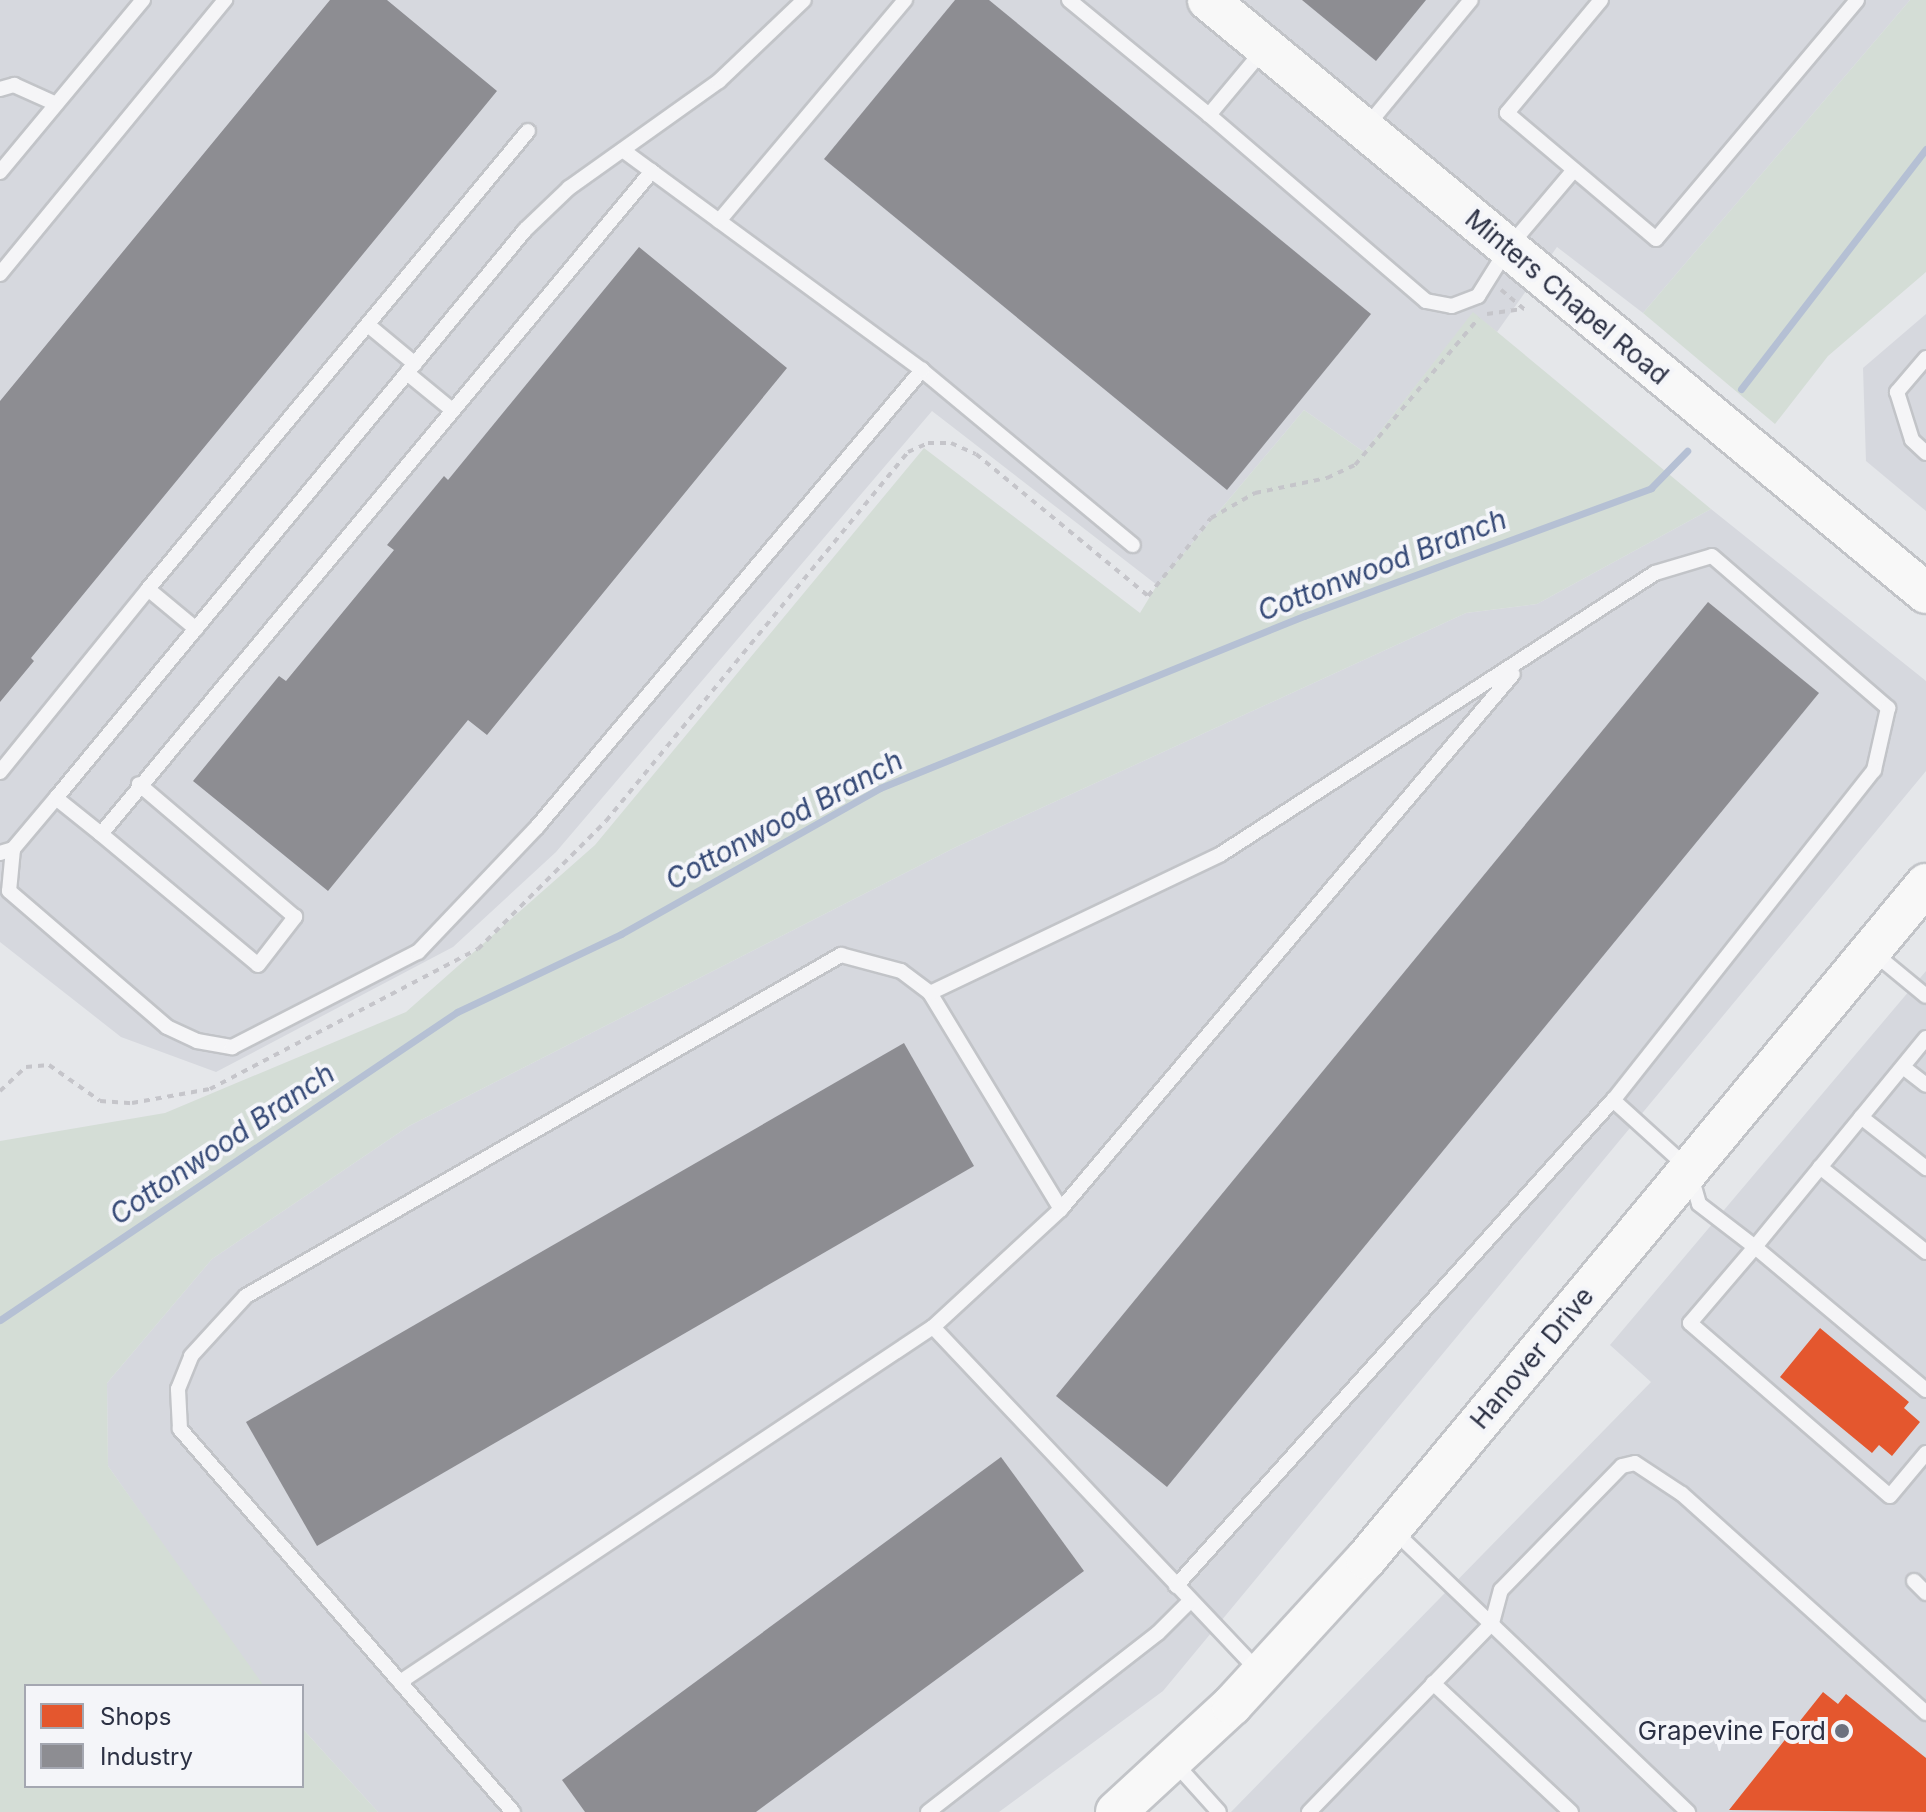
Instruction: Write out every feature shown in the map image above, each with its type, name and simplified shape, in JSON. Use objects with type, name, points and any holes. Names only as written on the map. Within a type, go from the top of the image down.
[{"type":"street","name":"Minters Chapel Road","points":[[1223,4],[1265,47],[1364,129],[1498,264],[1926,593]]},
{"type":"street","name":"Hanover Drive","points":[[1116,1812],[1174,1762],[1261,1674],[1391,1528],[1926,884]]},
{"type":"lane","points":[[0,172],[143,0]]},
{"type":"lane","points":[[0,274],[225,0]]},
{"type":"lane","points":[[0,865],[6,851],[56,798],[525,230],[569,188],[719,81],[804,0]]},
{"type":"lane","points":[[719,221],[905,0]]},
{"type":"lane","points":[[1069,0],[1426,301],[1452,306],[1478,296],[1498,264],[1574,170]]},
{"type":"lane","points":[[1364,129],[1471,0]]},
{"type":"lane","points":[[1601,0],[1507,113],[1656,239],[1857,0]]},
{"type":"lane","points":[[1209,115],[1265,47]]},
{"type":"lane","points":[[0,89],[14,85],[56,104]]},
{"type":"lane","points":[[0,772],[528,131]]},
{"type":"lane","points":[[623,150],[922,370],[1133,545]]},
{"type":"lane","points":[[101,834],[139,784],[652,171]]},
{"type":"lane","points":[[368,325],[451,409]]},
{"type":"lane","points":[[1926,358],[1897,392],[1912,440],[1926,453]]},
{"type":"lane","points":[[6,851],[9,891],[167,1027],[197,1041],[232,1047],[418,952],[537,827],[922,370]]},
{"type":"lane","points":[[930,993],[1221,854],[1522,663],[1655,573],[1712,556],[1888,708],[1874,770],[1613,1100],[1176,1586]]},
{"type":"lane","points":[[148,589],[196,629]]},
{"type":"lane","points":[[400,1682],[933,1327],[1061,1209],[1522,663]]},
{"type":"lane","points":[[56,798],[258,965],[295,917],[139,784]]},
{"type":"lane","points":[[1871,951],[1926,996]]},
{"type":"lane","points":[[513,1812],[180,1429],[178,1389],[191,1356],[246,1296],[841,955],[901,971],[930,993],[1061,1209]]},
{"type":"lane","points":[[1926,1038],[1690,1323],[1890,1496],[1926,1453]]},
{"type":"lane","points":[[1903,1067],[1926,1085]]},
{"type":"lane","points":[[1613,1100],[1689,1169],[1699,1204],[1926,1390]]},
{"type":"lane","points":[[1861,1117],[1926,1168]]},
{"type":"lane","points":[[1820,1167],[1926,1252]]},
{"type":"lane","points":[[933,1327],[1261,1674]]},
{"type":"lane","points":[[1309,1812],[1492,1623],[1501,1590],[1622,1466],[1635,1463],[1682,1494],[1926,1713]]},
{"type":"lane","points":[[1391,1528],[1688,1812]]},
{"type":"lane","points":[[1914,1581],[1926,1593]]},
{"type":"lane","points":[[928,1812],[1158,1633],[1190,1601]]},
{"type":"lane","points":[[1433,1683],[1571,1812]]},
{"type":"lane","points":[[1174,1762],[1219,1812]]},
{"type":"path","points":[[0,1091],[26,1067],[49,1065],[100,1101],[132,1103],[210,1089],[478,949],[606,821],[908,452],[928,443],[951,443],[976,454],[1148,596],[1211,518],[1255,493],[1327,478],[1355,465],[1474,320],[1492,311],[1524,309],[1498,264]]},
{"type":"shaded area","points":[[0,0],[1910,0],[1643,313],[1557,247],[1497,332],[1473,313],[1364,452],[1304,410],[1157,585],[932,411],[556,852],[453,947],[216,1072],[121,1037],[0,942]]},
{"type":"shaded area","points":[[1910,0],[1926,0],[1926,272],[1828,356],[1775,424],[1643,313]]},
{"type":"shaded area","points":[[1473,312],[1711,509],[1537,604],[1466,613],[956,847],[409,1126],[212,1259],[107,1383],[108,1466],[263,1684],[24,1684],[24,1788],[304,1788],[304,1730],[378,1812],[0,1812],[0,1141],[165,1113],[406,1012],[595,845],[924,448],[1140,613],[1157,585],[1304,410],[1364,452]]},
{"type":"shaded area","points":[[1926,314],[1926,511],[1866,461],[1863,368]]},
{"type":"shaded area","points":[[1711,509],[1926,681],[1926,771],[1163,1691],[999,1812],[378,1812],[304,1730],[304,1684],[262,1684],[255,1676],[108,1466],[107,1383],[212,1259],[409,1126],[956,847],[1466,613],[1537,604]]},
{"type":"shaded area","points":[[1926,971],[1926,1812],[1231,1812],[1651,1382],[1610,1345]]},
{"type":"building: Shops","points":[[1820,1328],[1909,1402],[1904,1408],[1920,1422],[1892,1456],[1879,1445],[1872,1453],[1780,1377]]},
{"type":"building: Shops","name":"Grapevine Ford","points":[[1823,1692],[1838,1704],[1846,1694],[1926,1758],[1926,1812],[1729,1810]]},
{"type":"building: Industry","points":[[330,0],[387,0],[497,91],[31,658],[34,661],[0,702],[0,401]]},
{"type":"building: Industry","points":[[955,0],[989,0],[1371,314],[1227,490],[824,159]]},
{"type":"building: Industry","points":[[1302,0],[1426,0],[1376,61]]},
{"type":"building: Industry","points":[[639,247],[787,368],[487,735],[468,720],[328,891],[193,781],[279,676],[286,681],[394,550],[387,545],[444,476],[448,480]]},
{"type":"building: Industry","points":[[1708,602],[1819,693],[1167,1487],[1056,1396]]},
{"type":"building: Industry","points":[[904,1043],[974,1166],[317,1546],[246,1422]]},
{"type":"building: Industry","points":[[1001,1457],[1084,1571],[756,1812],[585,1812],[562,1780]]},
{"type":"waterway","name":"Cottonwood Branch","points":[[1741,389],[1926,149]]},
{"type":"waterway","name":"Cottonwood Branch","points":[[0,1320],[457,1012],[621,934],[880,788],[1304,616],[1651,488],[1687,451]]},
{"type":"place","name":"Grapevine Ford","points":[[1842,1731]]}]
